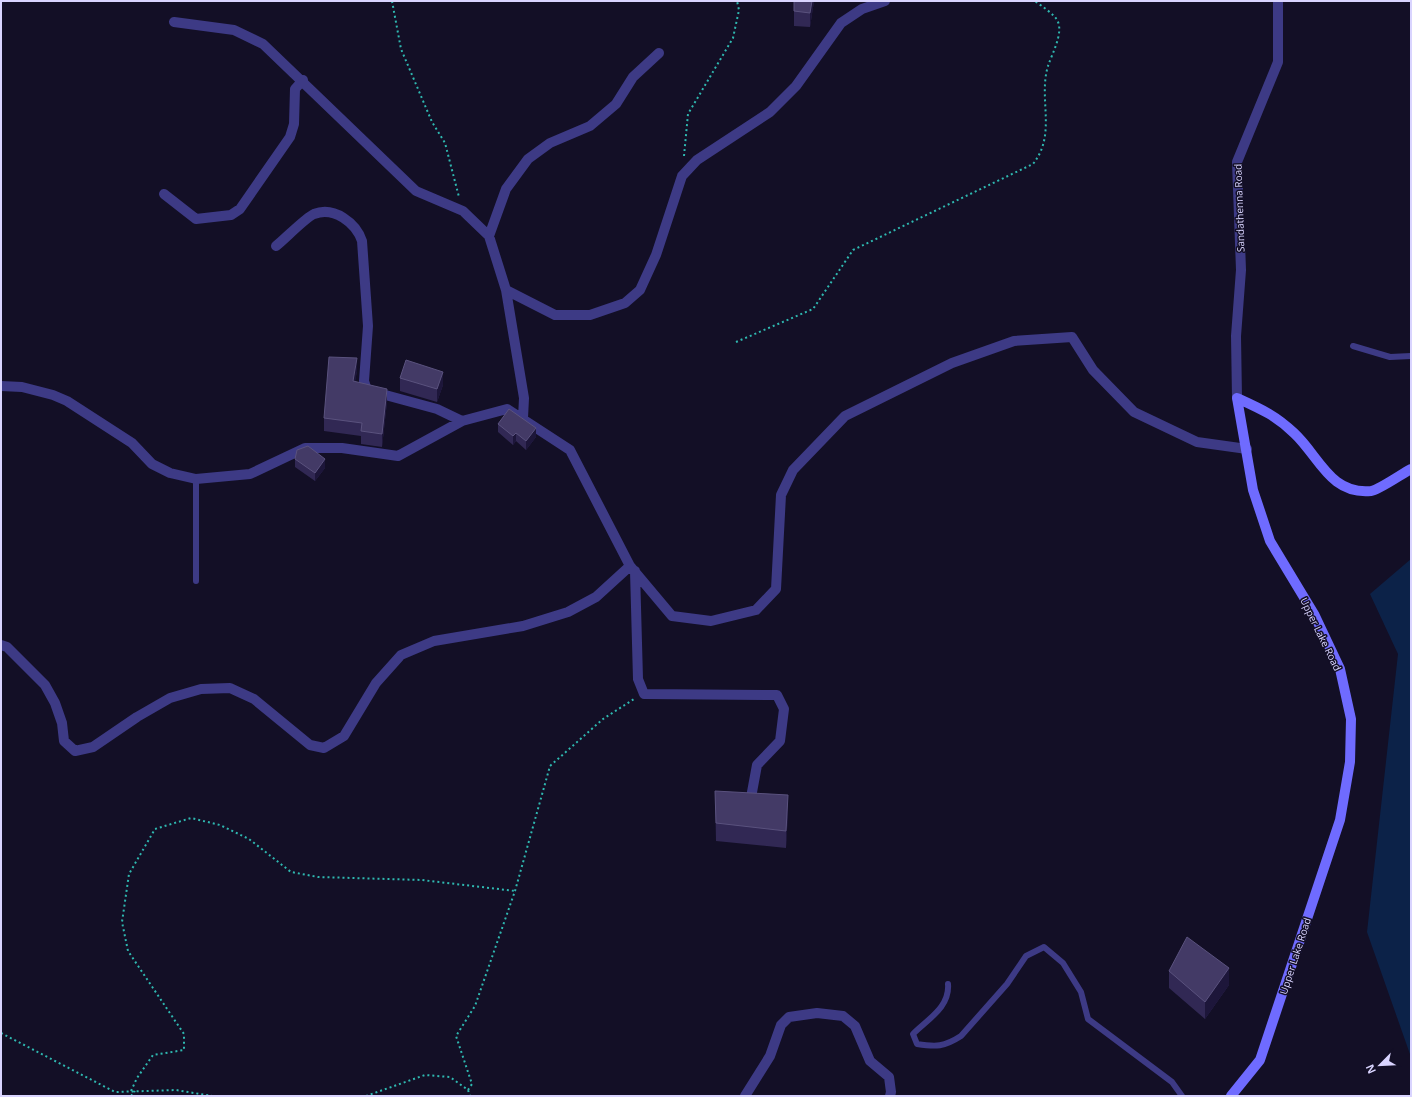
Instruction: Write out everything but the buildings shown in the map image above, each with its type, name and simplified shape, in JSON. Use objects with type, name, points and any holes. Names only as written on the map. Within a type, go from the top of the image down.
[{"type":"street","points":[[506,290],[555,315],[590,315],[625,303],[640,290],[656,255],[682,176],[697,160],[770,112],[796,86],[841,23],[862,9],[885,1]]},
{"type":"street","name":"Sandathenna Road","points":[[1237,398],[1236,336],[1241,270],[1237,162],[1278,62],[1278,1]]},
{"type":"street","points":[[174,22],[234,30],[264,44],[416,191],[463,211],[489,236],[506,290],[524,398],[523,418]]},
{"type":"street","points":[[489,236],[506,189],[528,159],[550,143],[590,126],[616,104],[633,77],[658,53]]},
{"type":"street","points":[[164,194],[196,219],[231,215],[240,209],[290,137],[294,124],[295,90],[302,80]]},
{"type":"street","points":[[276,246],[314,214],[331,212],[344,218],[359,233],[362,242],[368,326],[364,381],[367,390],[437,409],[462,421]]},
{"type":"street","points":[[1,386],[22,387],[53,395],[67,401],[132,444],[152,464],[170,473],[196,479],[250,474],[305,448],[342,448],[398,456],[462,421],[507,409],[570,450],[632,569],[672,616],[711,621],[756,610],[776,589],[781,495],[793,470],[845,416],[952,363],[1014,341],[1072,337],[1093,370],[1134,412],[1197,442],[1247,449]]},
{"type":"street","points":[[1237,398],[1269,412],[1296,434],[1329,476],[1349,490],[1372,491],[1411,469]]},
{"type":"street","name":"Upper Lake Road","points":[[1231,1096],[1260,1060],[1340,820],[1350,755],[1351,719],[1340,669],[1314,614],[1270,541],[1253,490],[1237,398]]},
{"type":"street","points":[[1,645],[7,647],[45,685],[55,703],[62,723],[64,741],[75,751],[93,747],[137,717],[170,698],[201,689],[230,688],[254,699],[310,745],[324,748],[344,736],[376,683],[401,655],[434,641],[523,626],[568,612],[596,597],[632,569]]},
{"type":"street","points":[[632,569],[638,678],[644,694],[778,695],[784,709],[780,741],[757,765],[750,803]]},
{"type":"street","points":[[745,1096],[770,1056],[781,1025],[789,1016],[817,1013],[843,1016],[855,1026],[870,1061],[889,1077],[891,1092],[890,1096]]},
{"type":"lane","points":[[1353,346],[1390,357],[1411,356]]},
{"type":"lane","points":[[196,479],[196,581]]},
{"type":"lane","points":[[948,984],[949,993],[943,1006],[913,1034],[917,1044],[935,1047],[952,1042],[961,1036],[1007,984],[1026,956],[1044,947],[1063,963],[1081,992],[1088,1019],[1172,1082],[1182,1096]]},
{"type":"path","points":[[392,1],[401,48],[432,122],[445,143],[463,211]]},
{"type":"path","points":[[682,176],[688,114],[733,38],[739,10],[737,1]]},
{"type":"path","points":[[736,342],[812,310],[854,250],[1033,164],[1042,153],[1046,128],[1045,77],[1059,31],[1058,21],[1035,1]]},
{"type":"path","points":[[468,1090],[472,1084],[470,1072],[456,1036],[475,1006],[515,891],[550,766],[603,719],[644,694]]},
{"type":"path","points":[[131,1091],[137,1078],[153,1055],[184,1050],[184,1034],[128,951],[122,922],[129,874],[155,829],[191,818],[220,825],[250,839],[291,872],[318,877],[422,880],[515,891]]},
{"type":"path","points":[[1,1033],[115,1092],[176,1090],[212,1096]]},
{"type":"path","points":[[366,1096],[425,1075],[450,1077],[468,1090],[470,1096]]},
{"type":"path","points":[[131,1096],[135,1091]]},
{"type":"water","points":[[1411,559],[1411,1057],[1367,932],[1398,654],[1370,594]]}]
